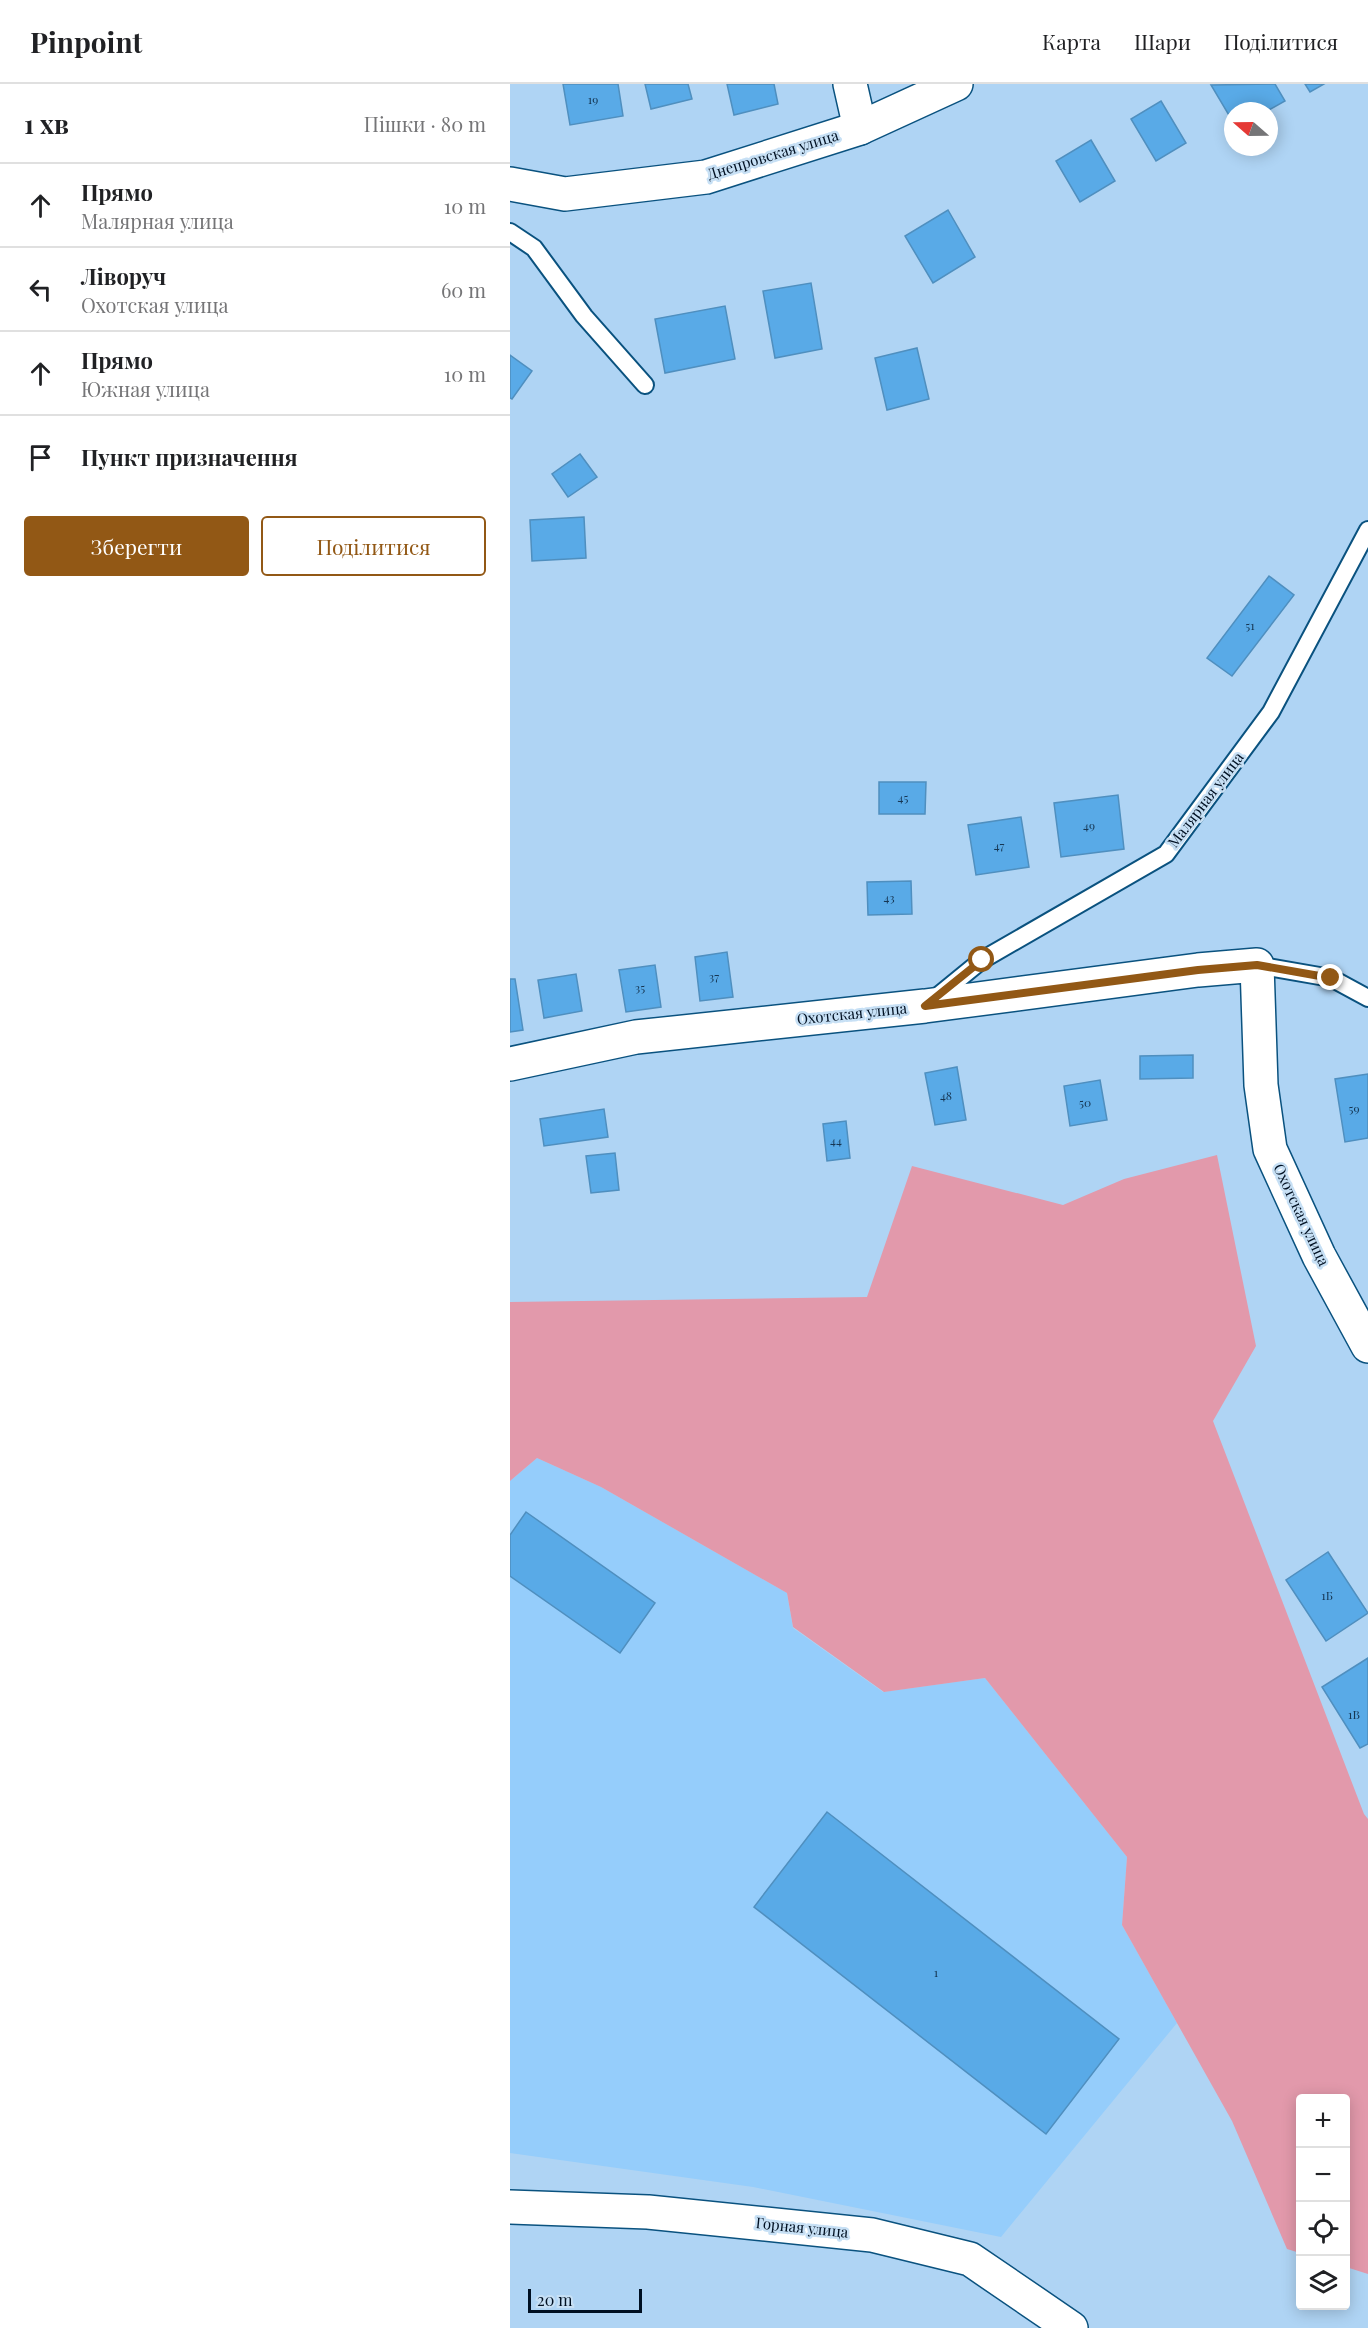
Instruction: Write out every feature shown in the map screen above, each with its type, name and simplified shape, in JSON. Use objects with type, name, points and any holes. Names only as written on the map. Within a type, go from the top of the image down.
[{"type":"street","points":[[850,84],[860,128]]},
{"type":"street","name":"Днепровская улица","points":[[510,184],[565,194],[705,177],[860,128],[956,84]]},
{"type":"street","name":"Охотская улица","points":[[510,1064],[636,1037],[925,1006],[1198,970],[1257,965],[1262,1085],[1270,1149],[1319,1256],[1368,1346]]},
{"type":"street","name":"Горная улица","points":[[510,2207],[648,2212],[872,2235],[970,2259],[1071,2328]]},
{"type":"lane","points":[[510,232],[534,248],[584,316],[645,385]]},
{"type":"lane","name":"Малярная улица","points":[[925,1006],[982,960],[1166,854],[1271,712],[1368,530]]},
{"type":"lane","points":[[1257,965],[1331,978],[1368,998]]},
{"type":"shaded area","points":[[1217,1155],[1256,1346],[1213,1421],[1364,1814],[1368,1819],[1368,2274],[1350,2268],[1350,2094],[1296,2094],[1296,2252],[1287,2249],[1232,2121],[1122,1925],[1127,1857],[985,1678],[884,1692],[793,1627],[787,1593],[601,1487],[537,1458],[510,1481],[510,1302],[867,1297],[912,1166],[1063,1205],[1124,1179]]},
{"type":"shaded area","points":[[537,1458],[601,1487],[787,1593],[793,1628],[883,1692],[985,1678],[1127,1857],[1122,1925],[1177,2023],[1001,2237],[753,2187],[510,2153],[510,1481]]},
{"type":"building","points":[[563,84],[618,84],[623,116],[570,125]]},
{"type":"building","points":[[645,84],[688,84],[692,99],[651,109]]},
{"type":"building","points":[[727,84],[774,84],[778,104],[734,115]]},
{"type":"building","points":[[1275,84],[1285,101],[1278,105],[1278,102],[1224,102],[1224,107],[1211,85]]},
{"type":"building","points":[[1305,84],[1324,84],[1310,92]]},
{"type":"building","points":[[1161,101],[1186,143],[1156,161],[1131,119]]},
{"type":"building","points":[[1091,140],[1115,181],[1080,202],[1056,161]]},
{"type":"building","points":[[948,210],[975,257],[933,283],[905,236]]},
{"type":"building","points":[[811,283],[822,349],[775,358],[763,291]]},
{"type":"building","points":[[725,306],[735,359],[665,373],[655,319]]},
{"type":"building","points":[[917,348],[929,399],[887,410],[875,358]]},
{"type":"building","points":[[510,355],[532,371],[512,399],[510,398]]},
{"type":"building","points":[[580,454],[597,477],[568,497],[552,474]]},
{"type":"building","points":[[584,517],[586,558],[532,561],[530,520]]},
{"type":"building","points":[[1269,576],[1294,595],[1232,676],[1207,658]]},
{"type":"building","points":[[879,782],[926,782],[925,814],[879,814]]},
{"type":"building","points":[[1118,795],[1124,849],[1061,857],[1054,803]]},
{"type":"building","points":[[1021,817],[1029,867],[976,875],[968,825]]},
{"type":"building","points":[[911,881],[912,914],[868,915],[867,882]]},
{"type":"building","points":[[727,952],[733,997],[700,1001],[695,957]]},
{"type":"building","points":[[655,965],[661,1007],[626,1012],[619,970]]},
{"type":"building","points":[[576,974],[582,1011],[544,1018],[538,980]]},
{"type":"building","points":[[510,979],[515,979],[523,1030],[510,1032]]},
{"type":"building","points":[[1193,1055],[1193,1078],[1140,1079],[1140,1056]]},
{"type":"building","points":[[957,1067],[966,1120],[935,1125],[925,1073]]},
{"type":"building","points":[[1368,1074],[1368,1138],[1345,1142],[1335,1079]]},
{"type":"building","points":[[1100,1080],[1107,1120],[1070,1126],[1064,1086]]},
{"type":"building","points":[[604,1109],[608,1137],[544,1146],[540,1119]]},
{"type":"building","points":[[846,1121],[850,1158],[827,1161],[823,1124]]},
{"type":"building","points":[[615,1153],[619,1190],[591,1193],[586,1156]]},
{"type":"building","points":[[526,1512],[655,1603],[620,1653],[510,1576],[510,1535]]},
{"type":"building","points":[[1328,1552],[1368,1613],[1326,1641],[1286,1580]]},
{"type":"building","points":[[1368,1658],[1368,1744],[1360,1748],[1322,1687]]},
{"type":"building","points":[[827,1812],[1119,2039],[1046,2134],[754,1907]]},
{"type":"route","points":[[982,960],[925,1006],[1198,970],[1257,965],[1331,978]]}]
